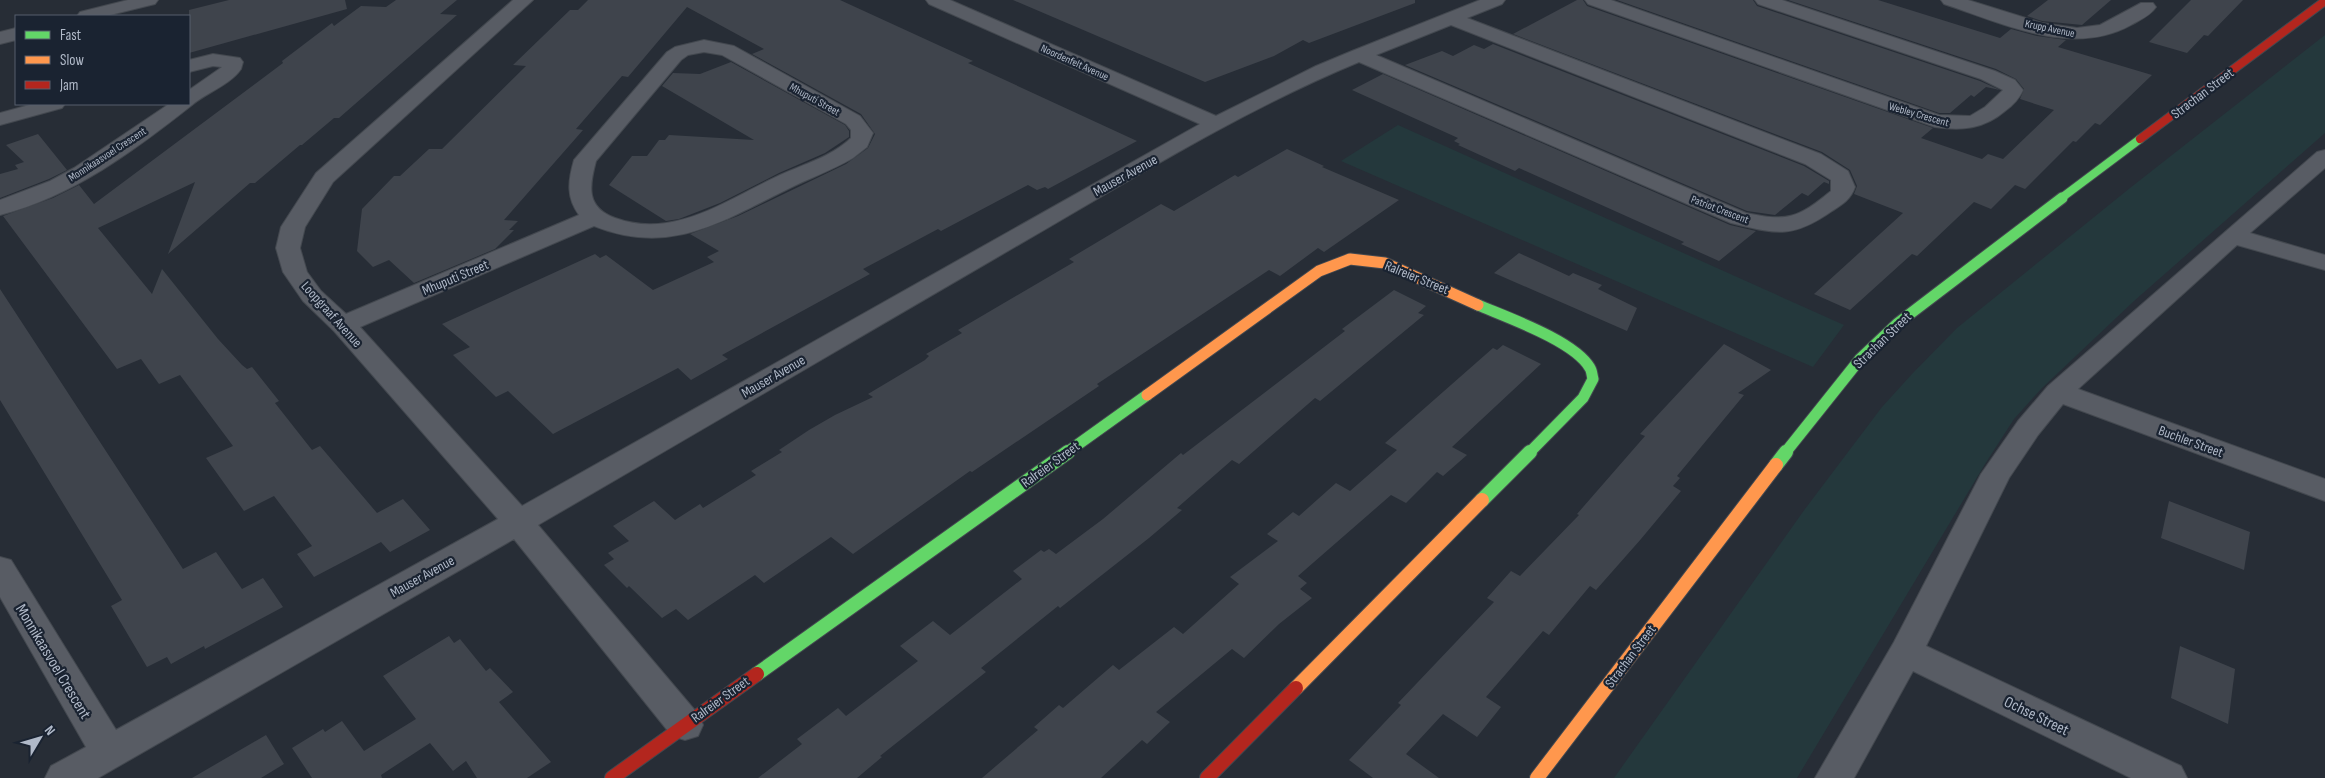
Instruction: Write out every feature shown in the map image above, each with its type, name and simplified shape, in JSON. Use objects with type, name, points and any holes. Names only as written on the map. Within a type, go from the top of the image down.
[{"type":"street","points":[[90,15],[149,0]]},
{"type":"street","name":"Loopgraaf Avenue","points":[[518,522],[343,325],[312,296],[295,272],[288,248],[293,227],[324,178],[524,0]]},
{"type":"street","name":"Noordenfelt Avenue","points":[[935,0],[1216,124]]},
{"type":"street","name":"Mauser Avenue","points":[[64,778],[518,522],[1216,124],[1359,54],[1496,0]]},
{"type":"street","name":"Webley Crescent","points":[[1594,0],[1935,120],[1952,124],[1975,122],[1989,114],[2011,95],[2013,90],[2008,84],[1988,75],[1764,0]]},
{"type":"street","name":"Strachan Street","points":[[1537,778],[1816,413],[1860,359],[1898,322],[1948,283],[2325,1]]},
{"type":"street","name":"Krupp Avenue","points":[[1964,2],[2048,29],[2081,34],[2115,26],[2147,7]]},
{"type":"street","name":"Patriot Crescent","points":[[1359,54],[1740,218],[1779,225],[1794,224],[1806,219],[1842,194],[1843,179],[1838,173],[1813,159],[1451,18]]},
{"type":"street","points":[[0,38],[15,34]]},
{"type":"street","name":"Mhuputi Street","points":[[343,325],[595,217],[615,226],[658,232],[699,221],[838,156],[859,142],[862,134],[861,128],[853,120],[727,50],[704,46],[682,51],[674,56],[585,160],[579,182],[582,204],[595,217]]},
{"type":"street","points":[[190,66],[214,60],[233,62],[231,69],[190,98]]},
{"type":"street","points":[[0,119],[51,105]]},
{"type":"street","name":"Monnikaasvoel Crescent","points":[[0,208],[58,186],[82,173],[181,105]]},
{"type":"street","points":[[1834,778],[1906,652],[1996,474],[2028,428],[2058,392],[2325,157]]},
{"type":"street","points":[[2233,236],[2325,263]]},
{"type":"street","name":"Ralreier Street","points":[[612,778],[1319,271],[1333,264],[1350,259],[1385,263],[1546,334],[1581,356],[1590,368],[1593,379],[1583,398],[1207,778]]},
{"type":"street","name":"Buchler Street","points":[[2058,392],[2325,490]]},
{"type":"street","name":"Ralreier Street","points":[[518,522],[685,725]]},
{"type":"street","name":"Monnikaasvoel Crescent","points":[[0,569],[110,752]]},
{"type":"street","name":"Ochse Street","points":[[1906,652],[2168,778]]},
{"type":"green space","points":[[2325,35],[2325,133],[2134,301],[2042,388],[2014,419],[1985,464],[1797,778],[1614,778],[1805,509],[1882,407],[1912,374],[1957,328],[2130,188]]},
{"type":"green space","points":[[1398,125],[1844,325],[1813,367],[1341,161]]},
{"type":"building","points":[[229,0],[345,0],[347,9],[190,53],[189,10]]},
{"type":"building","points":[[396,0],[457,0],[440,14],[457,15],[339,118],[334,118],[255,183],[250,183],[168,254],[195,182],[98,228],[152,294],[162,269],[218,339],[242,365],[247,369],[252,367],[279,401],[275,403],[312,450],[320,446],[377,513],[403,499],[430,530],[390,552],[381,542],[314,577],[297,554],[312,546],[274,496],[244,511],[206,458],[233,446],[180,375],[159,384],[141,359],[117,369],[3,216],[53,198],[79,185],[94,204],[283,63],[282,61],[332,23],[334,26],[361,6],[386,7]]},
{"type":"building","points":[[588,0],[840,0],[973,61],[968,63],[1137,141],[1048,189],[1045,187],[1037,190],[1028,185],[941,231],[938,229],[863,269],[870,274],[722,355],[728,359],[691,380],[678,368],[553,434],[508,391],[496,397],[453,355],[470,347],[442,324],[595,254],[600,258],[606,255],[653,290],[714,262],[707,257],[719,251],[690,234],[738,216],[846,164],[868,148],[875,134],[861,114],[752,54],[764,49],[687,7],[628,77],[622,76],[576,129],[583,130],[504,220],[518,221],[509,230],[514,230],[495,249],[414,283],[389,260],[373,267],[357,251],[362,209],[394,176],[400,176],[429,149],[442,149],[526,66],[513,65],[570,10],[578,10]]},
{"type":"building","points":[[1013,0],[1415,0],[1415,3],[1309,43],[1303,40],[1274,56],[1205,82]]},
{"type":"building","points":[[1577,0],[1583,0],[1587,6],[1933,128],[1921,138],[1982,159],[1988,154],[2003,159],[2054,110],[2020,99],[2024,89],[2016,79],[1996,69],[1788,0],[1878,0],[2000,38],[2011,29],[2037,36],[2066,40],[2058,47],[2152,75],[2100,125],[2095,123],[2076,142],[2073,141],[2025,189],[2015,185],[1991,209],[1974,202],[1917,256],[1912,254],[1850,310],[1814,294],[1903,213],[1854,194],[1857,186],[1850,170],[1822,152],[1513,34]]},
{"type":"building","points":[[1617,0],[1753,0],[1757,6],[1980,81],[2000,90],[1986,87],[1974,97],[1971,95],[1950,113],[1939,113]]},
{"type":"building","points":[[2048,0],[2111,0],[2082,25],[2042,21],[2027,16]]},
{"type":"building","points":[[2191,0],[2243,0],[2208,36],[2204,35],[2187,53],[2149,42]]},
{"type":"building","points":[[1493,44],[1804,166],[1829,181],[1829,184],[1824,182],[1808,196],[1802,193],[1775,215],[1747,211],[1405,65],[1442,51],[1453,56],[1474,45],[1484,49]]},
{"type":"building","points":[[731,62],[845,125],[849,131],[849,137],[825,153],[779,173],[720,203],[679,219],[666,221],[609,185],[632,156],[647,156],[659,140],[665,140],[669,135],[754,140],[662,86],[673,73],[700,74]]},
{"type":"building","points":[[1383,74],[1730,225],[1756,231],[1719,261],[1681,244],[1684,242],[1519,168],[1515,171],[1458,145],[1460,144],[1454,141],[1458,138],[1352,90]]},
{"type":"building","points":[[38,134],[67,170],[0,198],[0,174],[18,169],[15,165],[24,162],[6,145]]},
{"type":"building","points":[[1287,149],[1324,166],[1322,167],[1399,200],[1324,252],[1318,248],[1280,276],[1269,270],[1097,384],[1099,386],[972,472],[970,471],[853,554],[831,537],[764,583],[755,575],[688,620],[676,609],[662,618],[604,565],[614,559],[608,553],[629,541],[613,526],[654,501],[675,520],[700,504],[703,508],[756,475],[751,471],[782,452],[779,450],[809,430],[873,397],[868,394],[925,360],[929,356],[926,354],[962,333],[958,330],[1074,262],[1069,259],[1161,204],[1174,211],[1235,175],[1238,177]]},
{"type":"building","points":[[1519,253],[1569,276],[1573,273],[1602,285],[1598,289],[1637,308],[1627,331],[1494,273]]},
{"type":"building","points":[[0,289],[183,569],[216,552],[242,589],[263,578],[283,607],[205,649],[204,646],[171,664],[167,657],[147,667],[111,606],[122,600],[0,400]]},
{"type":"building","points":[[1394,290],[1426,306],[1418,313],[1424,315],[1320,401],[1315,398],[1239,464],[1232,460],[1177,508],[1182,510],[1149,538],[1060,608],[1058,606],[981,668],[986,672],[880,756],[882,757],[857,778],[758,778],[802,744],[797,739],[838,708],[846,716],[918,661],[900,646],[933,621],[950,635],[1022,579],[1013,571],[1041,550],[1044,552],[1049,549],[1056,554],[1103,519],[1181,453],[1183,455],[1345,331],[1342,329]]},
{"type":"building","points":[[1724,344],[1771,370],[1738,393],[1744,395],[1677,476],[1680,478],[1673,486],[1681,491],[1641,539],[1596,590],[1590,586],[1549,635],[1543,631],[1486,697],[1501,707],[1477,737],[1443,714],[1406,754],[1439,778],[1373,778],[1349,760],[1401,705],[1398,703],[1494,602],[1487,598],[1511,571],[1520,576],[1579,515],[1577,514],[1645,436],[1640,434]]},
{"type":"building","points":[[1503,345],[1541,364],[1452,447],[1467,455],[1443,476],[1437,472],[1406,503],[1391,495],[1298,576],[1307,583],[1300,589],[1312,598],[1279,624],[1244,658],[1232,649],[1156,712],[1170,722],[1147,744],[1142,740],[1101,778],[982,778],[1038,730],[1034,727],[1059,705],[1063,708],[1113,665],[1119,670],[1174,627],[1183,634],[1239,584],[1230,577],[1278,541],[1267,534],[1293,512],[1299,516],[1336,483],[1350,491],[1397,450],[1385,443],[1493,348],[1497,350]]},
{"type":"building","points":[[2169,501],[2250,532],[2244,570],[2161,538]]},
{"type":"building","points":[[449,636],[454,643],[460,639],[486,671],[490,668],[513,692],[499,702],[551,762],[527,778],[477,778],[466,761],[453,771],[430,743],[381,775],[382,778],[312,778],[292,748],[323,729],[325,732],[342,721],[364,751],[416,719],[383,676]]},
{"type":"building","points":[[2180,646],[2235,669],[2228,724],[2171,698]]},
{"type":"building","points":[[266,735],[284,764],[261,778],[192,778]]},
{"type":"traffic: fast","points":[[1776,465],[1860,359],[1898,323],[1948,283],[2140,139]]},
{"type":"traffic: fast","points":[[1478,305],[1556,340],[1570,349],[1590,368],[1593,379],[1583,398],[1482,500]]},
{"type":"traffic: fast","points":[[757,674],[1147,395]]},
{"type":"traffic: slow","points":[[1147,395],[1319,271],[1350,259],[1385,263],[1478,305]]},
{"type":"traffic: slow","points":[[1537,778],[1776,465]]},
{"type":"traffic: slow","points":[[1296,688],[1482,500]]},
{"type":"traffic: jam","points":[[2140,139],[2325,1]]},
{"type":"traffic: jam","points":[[612,778],[757,674]]},
{"type":"traffic: jam","points":[[1207,778],[1296,688]]}]
